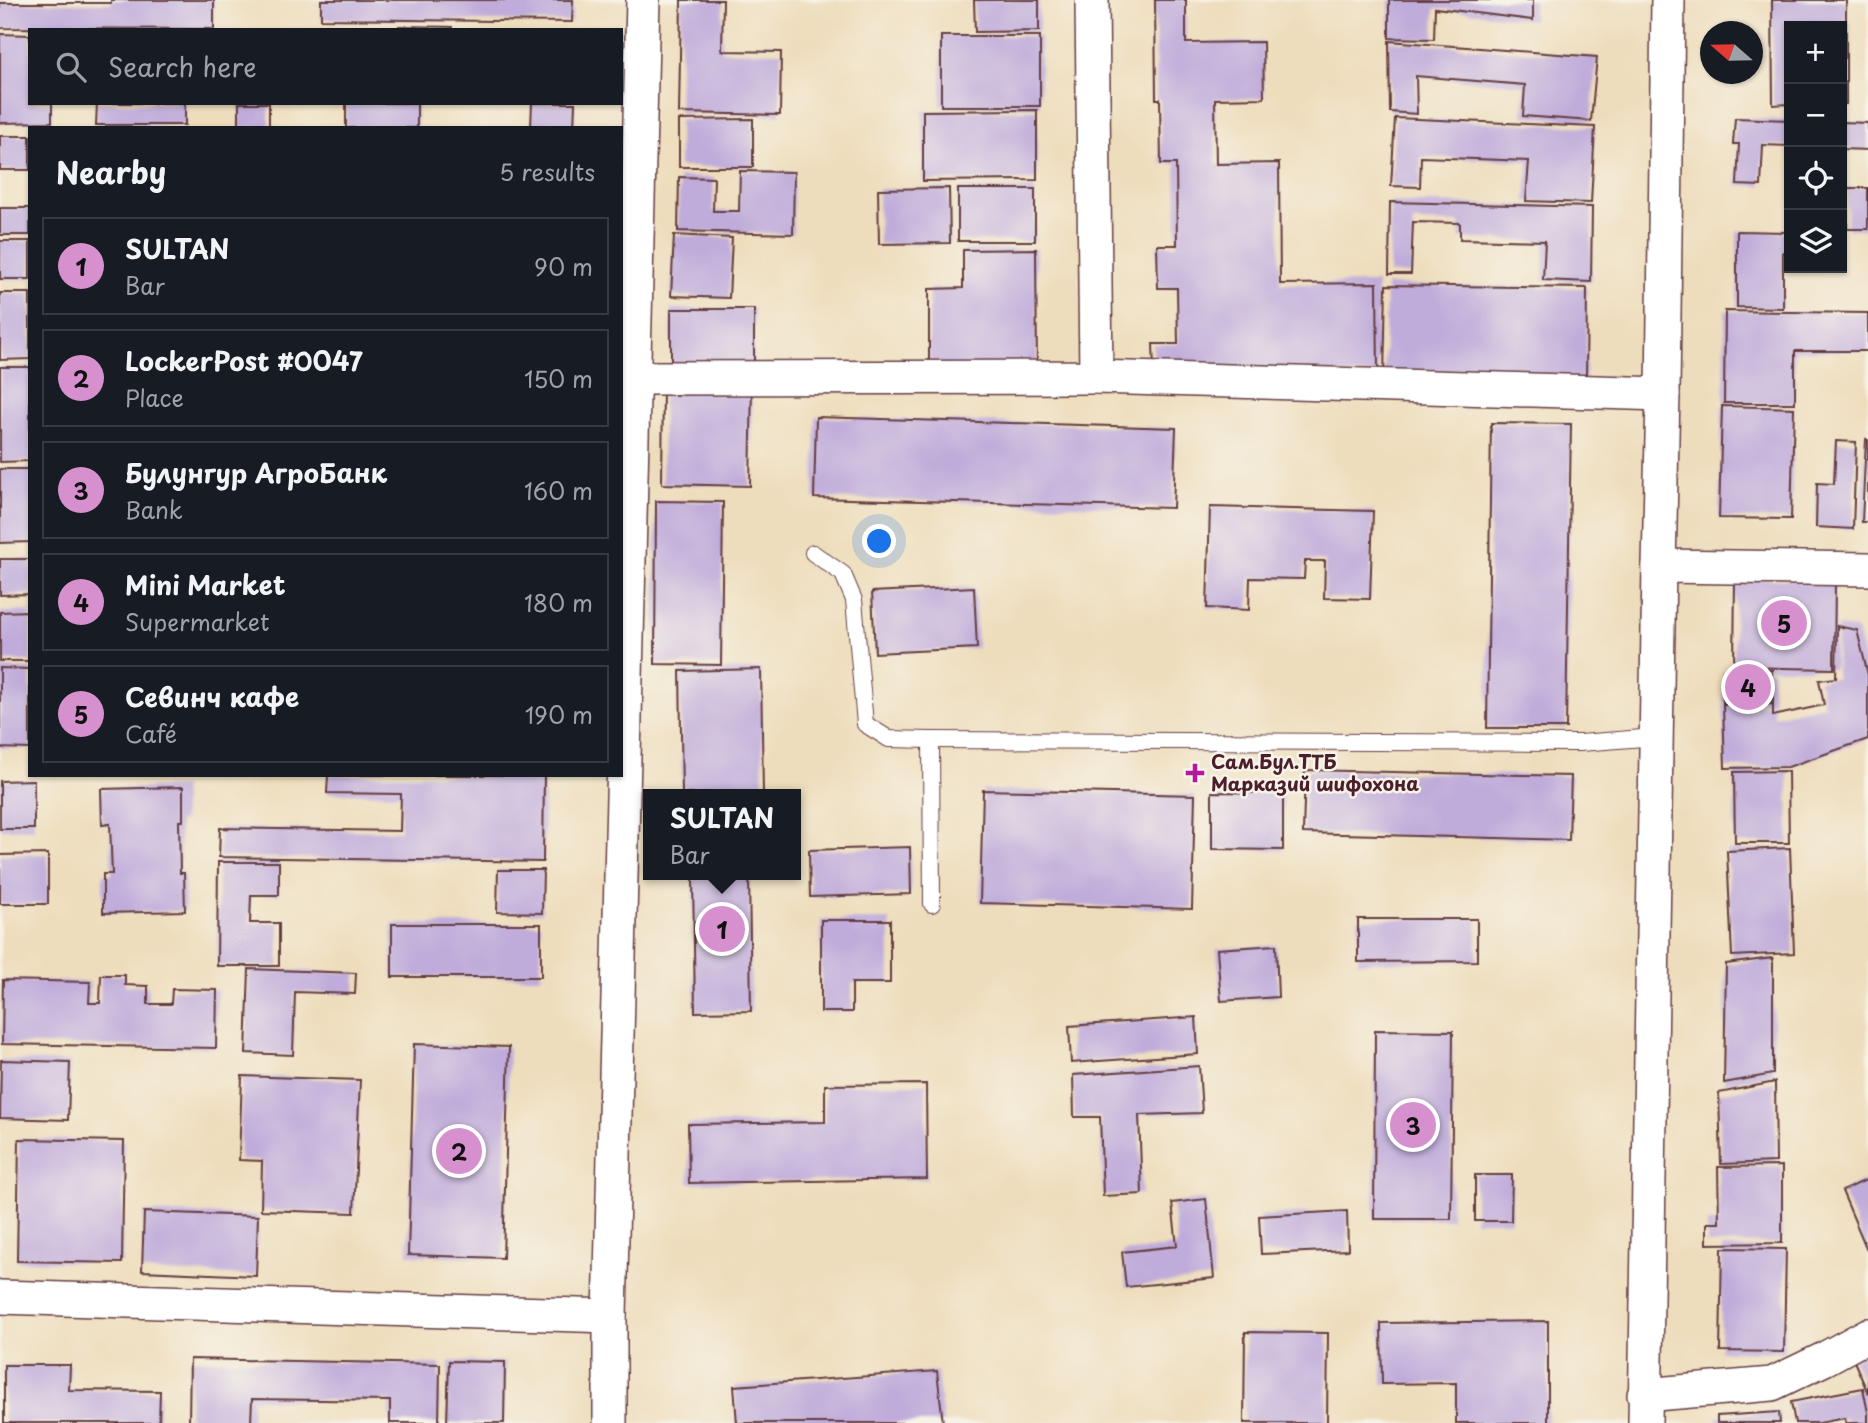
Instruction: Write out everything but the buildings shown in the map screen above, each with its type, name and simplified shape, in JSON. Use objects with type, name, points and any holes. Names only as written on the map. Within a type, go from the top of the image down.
[{"type":"street","points":[[610,1423],[610,1316],[643,0]]},
{"type":"street","points":[[1092,0],[1096,377]]},
{"type":"street","points":[[1668,0],[1644,1409],[1772,1384],[1868,1335]]},
{"type":"street","points":[[633,378],[1096,377],[1663,394]]},
{"type":"street","points":[[1658,566],[1868,569]]},
{"type":"street","points":[[0,1297],[610,1316]]},
{"type":"lane","points":[[813,553],[843,574],[855,600],[865,724],[888,738],[1580,743],[1656,737]]},
{"type":"lane","points":[[931,740],[932,904]]},
{"type":"place","name":"Севинч кафе","points":[[1784,623]]},
{"type":"place","name":"Mini Market","points":[[1748,687]]},
{"type":"place","name":"Сам.Бул.ТТБ Марказий шифохона","points":[[1195,773]]},
{"type":"place","name":"SULTAN","points":[[722,929]]},
{"type":"place","name":"Булунгур АгроБанк","points":[[1413,1125]]},
{"type":"place","name":"LockerPost #0047","points":[[459,1151]]}]
